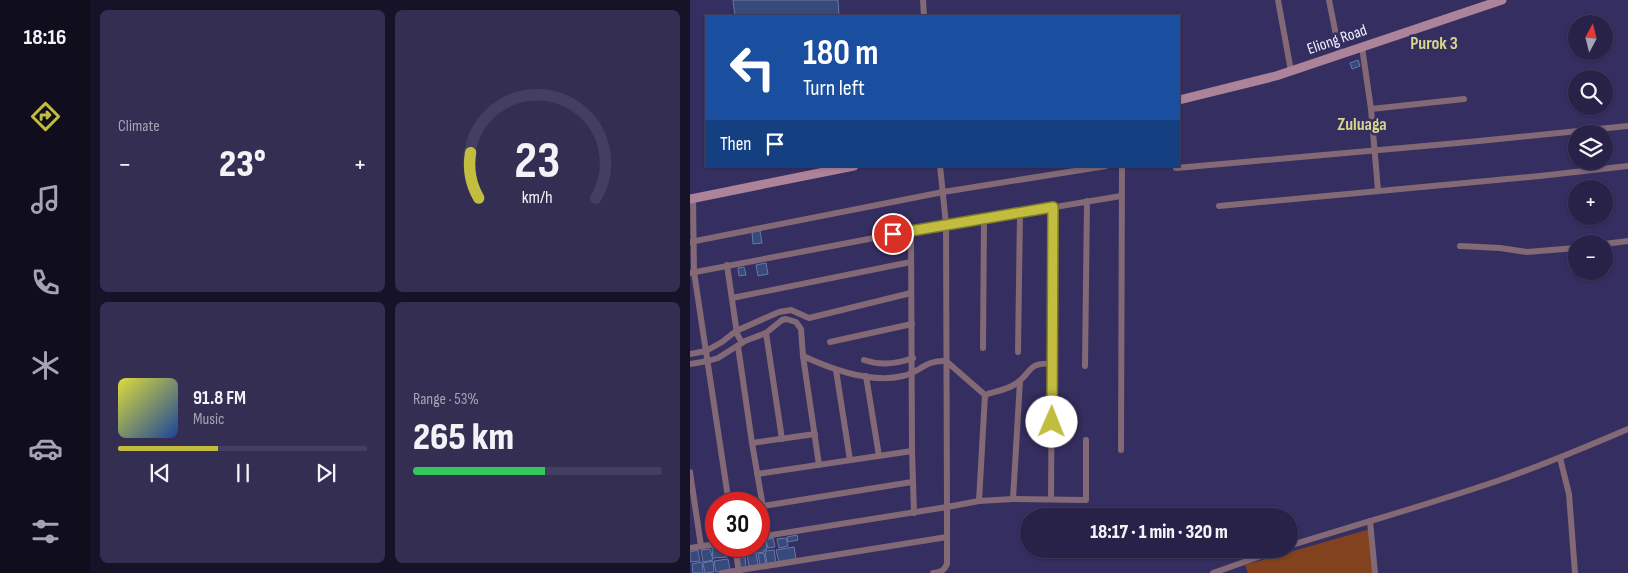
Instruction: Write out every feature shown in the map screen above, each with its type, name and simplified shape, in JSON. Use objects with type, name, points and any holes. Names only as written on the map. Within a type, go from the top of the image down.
[{"type":"main road","name":"Eliong Road","points":[[1180,100],[1291,71],[1486,3],[1502,0]]},
{"type":"main road","points":[[692,198],[849,167]]},
{"type":"street","points":[[923,0],[924,15]]},
{"type":"street","points":[[1278,0],[1291,71]]},
{"type":"street","points":[[1330,0],[1340,55]]},
{"type":"street","points":[[1362,47],[1371,109],[1378,190]]},
{"type":"street","points":[[1371,109],[1464,99]]},
{"type":"street","points":[[1176,168],[1628,126]]},
{"type":"street","points":[[1219,206],[1628,166]]},
{"type":"street","points":[[933,573],[941,572],[946,564],[947,537],[946,224],[940,167]]},
{"type":"street","points":[[692,242],[943,192],[1100,167]]},
{"type":"street","points":[[1121,450],[1122,167]]},
{"type":"street","points":[[692,272],[946,224],[1121,196]]},
{"type":"street","points":[[692,198],[692,272],[708,361],[727,492]]},
{"type":"street","points":[[1085,366],[1087,201]]},
{"type":"street","points":[[1051,499],[1053,207]]},
{"type":"street","points":[[1018,352],[1020,212]]},
{"type":"street","points":[[983,348],[984,218]]},
{"type":"street","points":[[911,231],[912,482],[914,512]]},
{"type":"street","points":[[1613,243],[1628,241]]},
{"type":"street","points":[[1460,246],[1500,248],[1527,252],[1568,249]]},
{"type":"street","points":[[732,298],[911,262]]},
{"type":"street","points":[[727,266],[760,492]]},
{"type":"street","points":[[690,364],[708,361],[727,353],[739,340],[779,312],[791,310],[809,318],[912,293]]},
{"type":"street","points":[[690,354],[706,351],[722,342],[766,333],[782,320],[796,322],[801,329],[803,356],[820,465]]},
{"type":"street","points":[[830,342],[912,324]]},
{"type":"street","points":[[766,333],[782,439]]},
{"type":"street","points":[[803,356],[836,370],[866,376],[892,378],[912,373],[929,363],[946,361],[985,395]]},
{"type":"street","points":[[864,360],[879,364],[894,364],[913,358]]},
{"type":"street","points":[[985,395],[1012,386],[1020,381],[1028,370],[1036,364],[1053,364]]},
{"type":"street","points":[[836,370],[850,460]]},
{"type":"street","points":[[866,376],[880,456]]},
{"type":"street","points":[[1013,499],[1020,381]]},
{"type":"street","points":[[979,502],[985,395]]},
{"type":"street","points":[[1298,543],[1444,499],[1560,458],[1628,429]]},
{"type":"street","points":[[752,443],[815,434]]},
{"type":"street","points":[[770,536],[979,502],[1013,499],[1086,500],[1086,440]]},
{"type":"street","points":[[757,474],[912,451]]},
{"type":"street","points":[[1560,458],[1569,494],[1575,573]]},
{"type":"street","points":[[690,472],[701,546]]},
{"type":"street","points":[[770,505],[912,482]]},
{"type":"street","points":[[1370,520],[1374,573]]},
{"type":"street","points":[[722,573],[738,572],[947,537]]},
{"type":"street","points":[[690,548],[705,545]]},
{"type":"street","points":[[736,557],[738,572]]},
{"type":"street","points":[[1213,573],[1256,558]]},
{"type":"shaded area","points":[[1370,529],[1373,573],[1248,573],[1245,565],[1269,558],[1298,558],[1298,550]]},
{"type":"building","points":[[733,0],[838,0],[839,15],[735,15]]},
{"type":"building","points":[[1358,60],[1360,66],[1352,69],[1350,63]]},
{"type":"building","points":[[760,231],[762,243],[753,244],[752,232]]},
{"type":"building","points":[[766,263],[768,274],[758,276],[756,265]]},
{"type":"building","points":[[744,267],[746,275],[739,276],[738,268]]},
{"type":"building","points":[[797,535],[798,540],[788,542],[787,537]]},
{"type":"building","points":[[773,538],[775,547],[770,548],[770,539]]},
{"type":"building","points":[[786,538],[788,546],[779,548],[777,539]]},
{"type":"building","points":[[794,547],[796,559],[779,562],[776,550]]},
{"type":"building","points":[[698,550],[700,561],[690,562],[690,552]]},
{"type":"building","points":[[701,550],[705,550],[705,557],[712,557],[713,560],[703,562]]},
{"type":"building","points":[[770,550],[774,550],[776,563],[767,564],[766,557],[770,557]]},
{"type":"building","points":[[745,557],[746,567],[740,568],[738,559]]},
{"type":"building","points":[[748,557],[757,557],[758,565],[749,566]]},
{"type":"building","points":[[759,557],[765,557],[766,564],[760,565]]},
{"type":"building","points":[[728,559],[730,570],[716,572],[714,561]]},
{"type":"building","points":[[713,561],[714,572],[705,573],[703,563]]},
{"type":"building","points":[[702,562],[703,573],[693,573],[692,564]]},
{"type":"district","name":"Purok 3","points":[[1434,43]]},
{"type":"district","name":"Zuluaga","points":[[1362,124]]},
{"type":"route","points":[[893,234],[1053,207],[1052,422]]}]
